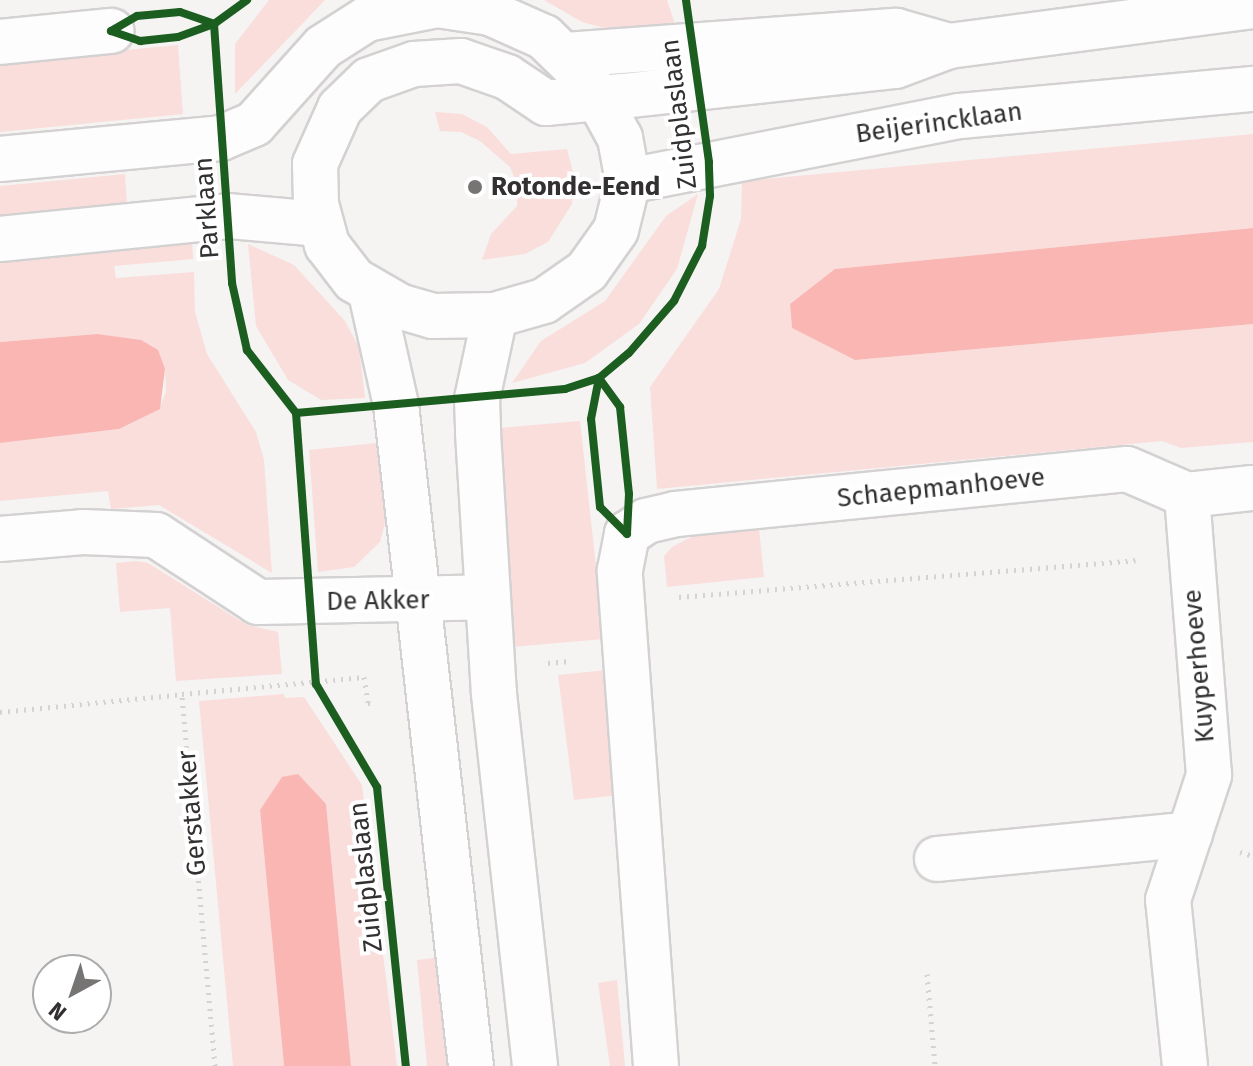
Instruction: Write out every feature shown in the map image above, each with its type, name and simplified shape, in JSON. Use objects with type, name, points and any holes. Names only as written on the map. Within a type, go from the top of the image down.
[{"type":"street","points":[[0,159],[221,138],[254,124],[269,111],[323,47],[366,9],[461,3],[518,24],[566,55],[598,98],[620,138],[628,181],[616,230],[587,271],[544,301],[495,315],[433,316],[371,293],[339,265],[319,224],[314,184],[320,144],[340,108],[369,80],[414,64],[461,61],[507,77],[546,103],[598,98],[895,66],[949,46],[1253,6]]},
{"type":"street","points":[[366,9],[369,80]]},
{"type":"street","points":[[0,42],[111,31]]},
{"type":"street","points":[[566,55],[896,31],[949,46]]},
{"type":"street","name":"Beijerincklaan","points":[[628,181],[960,116],[1253,89]]},
{"type":"street","points":[[0,239],[229,216],[319,224]]},
{"type":"street","points":[[371,293],[396,405],[471,1066]]},
{"type":"street","points":[[495,315],[477,399],[494,694],[535,1066]]},
{"type":"street","name":"Schaepmanhoeve","points":[[622,602],[620,570],[627,534],[646,521],[676,514],[1127,469],[1187,495],[1253,488]]},
{"type":"street","name":"Kuyperhoeve","points":[[1185,1066],[1168,900],[1209,775],[1189,556],[1187,495]]},
{"type":"street","name":"De Akker","points":[[0,539],[83,532],[156,535],[258,602],[416,602],[488,597]]},
{"type":"street","points":[[622,602],[656,1066]]},
{"type":"street","points":[[937,859],[1190,834]]},
{"type":"path","points":[[622,602],[1189,556]]},
{"type":"path","points":[[308,602],[316,684],[321,694]]},
{"type":"path","points":[[0,712],[316,684]]},
{"type":"path","points":[[927,974],[935,1066]]},
{"type":"shaded area","points":[[269,0],[325,0],[235,94],[235,44]]},
{"type":"shaded area","points":[[544,0],[667,0],[675,24],[604,28],[582,22]]},
{"type":"shaded area","points":[[178,45],[183,114],[0,132],[0,62]]},
{"type":"shaded area","points":[[435,112],[462,114],[487,127],[511,154],[567,149],[574,176],[572,204],[548,242],[525,254],[482,260],[491,234],[517,206],[518,186],[510,167],[480,141],[461,132],[440,131]]},
{"type":"shaded area","points":[[1253,134],[1253,228],[836,269],[790,304],[792,328],[855,360],[1253,324],[1253,442],[1181,448],[1162,441],[657,489],[650,387],[719,289],[741,219],[742,181]]},
{"type":"shaded area","points":[[125,174],[127,205],[0,217],[0,186]]},
{"type":"shaded area","points":[[698,194],[677,269],[639,324],[585,363],[512,383],[541,341],[605,301],[666,216]]},
{"type":"shaded area","points":[[1253,228],[1253,324],[855,360],[792,328],[790,304],[835,269]]},
{"type":"shaded area","points":[[192,241],[193,259],[114,266],[116,278],[194,272],[195,312],[207,354],[256,432],[264,460],[272,573],[159,505],[111,509],[108,491],[0,501],[0,443],[119,429],[159,409],[166,392],[165,369],[97,334],[0,342],[0,259]]},
{"type":"shaded area","points":[[248,244],[294,265],[345,321],[359,347],[365,398],[321,400],[288,380],[256,326]]},
{"type":"shaded area","points":[[97,334],[141,340],[158,350],[165,369],[160,409],[119,429],[0,443],[0,342]]},
{"type":"shaded area","points":[[580,421],[604,639],[511,647],[499,428]]},
{"type":"shaded area","points":[[377,443],[386,519],[380,542],[354,567],[318,572],[309,450]]},
{"type":"shaded area","points":[[759,528],[764,577],[667,587],[664,556],[672,547],[699,533]]},
{"type":"shaded area","points":[[116,563],[148,563],[247,625],[278,632],[282,674],[176,681],[170,608],[120,612]]},
{"type":"shaded area","points":[[607,670],[619,795],[574,800],[558,675]]},
{"type":"shaded area","points":[[284,694],[285,698],[304,697],[362,785],[397,1066],[351,1066],[326,805],[260,810],[284,1066],[233,1066],[199,701]]},
{"type":"shaded area","points":[[298,774],[326,804],[351,1066],[284,1066],[260,810],[282,777]]},
{"type":"shaded area","points":[[442,957],[458,1066],[427,1066],[417,960]]},
{"type":"shaded area","points":[[617,980],[625,1066],[610,1066],[598,983]]},
{"type":"cycle path","points":[[111,31],[140,41],[178,37],[214,24],[247,0]]},
{"type":"cycle path","name":"Zuidplaslaan","points":[[627,534],[600,507],[591,419],[599,378],[629,353],[674,301],[702,246],[710,196],[709,162],[686,0]]},
{"type":"cycle path","points":[[111,31],[137,16],[180,12],[214,24]]},
{"type":"cycle path","name":"Parklaan","points":[[214,24],[232,283],[247,350],[296,413]]},
{"type":"cycle path","points":[[599,378],[620,407],[629,494],[627,534]]},
{"type":"cycle path","points":[[296,413],[565,389],[599,378]]},
{"type":"cycle path","name":"Zuidplaslaan","points":[[296,413],[316,684],[377,787],[406,1066]]},
{"type":"place","name":"Rotonde-Eend","points":[[475,187]]}]
